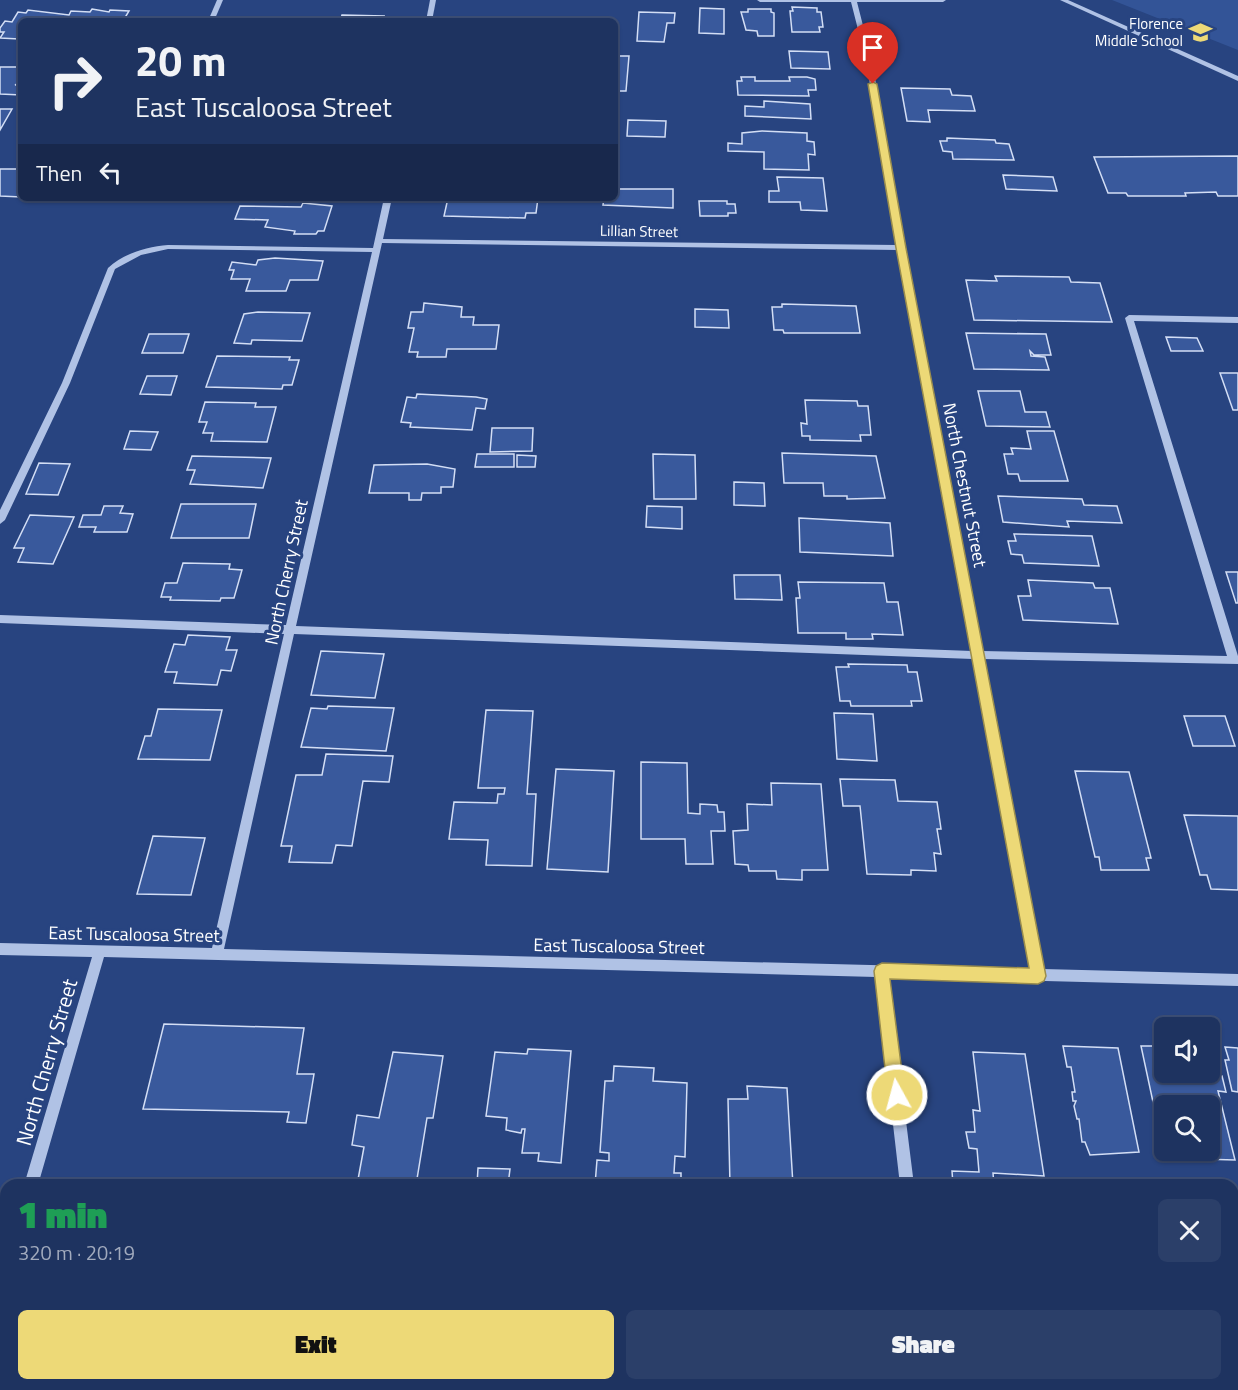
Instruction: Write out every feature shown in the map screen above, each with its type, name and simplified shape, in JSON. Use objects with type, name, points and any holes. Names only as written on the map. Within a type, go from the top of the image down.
[{"type":"street","points":[[212,18],[220,0]]},
{"type":"street","points":[[430,18],[434,0]]},
{"type":"street","points":[[760,0],[943,0]]},
{"type":"street","points":[[1063,0],[1238,79]]},
{"type":"street","name":"North Chestnut Street","points":[[854,1],[868,61],[1038,976]]},
{"type":"street","name":"North Cherry Street","points":[[217,954],[387,201]]},
{"type":"street","name":"Lillian Street","points":[[0,520],[66,383],[112,268],[127,257],[146,249],[377,245],[901,248]]},
{"type":"street","points":[[0,620],[978,655],[1236,660],[1129,318],[1238,320]]},
{"type":"street","name":"East Tuscaloosa Street","points":[[0,949],[1238,980]]},
{"type":"street","name":"North Cherry Street","points":[[33,1179],[100,951]]},
{"type":"street","points":[[882,971],[906,1179]]},
{"type":"shaded area","name":"Florence Middle School","points":[[1112,0],[1238,0],[1238,50]]},
{"type":"building","points":[[792,7],[817,8],[817,12],[821,12],[823,27],[819,27],[820,32],[792,32],[790,11],[793,11]]},
{"type":"building","points":[[700,8],[724,9],[724,34],[699,33]]},
{"type":"building","points":[[92,9],[109,12],[110,10],[129,11],[125,18],[18,18],[18,39],[0,38],[4,32],[0,32],[0,28],[5,21],[12,22],[18,12],[26,13],[28,10],[69,15],[71,11],[90,12]]},
{"type":"building","points":[[748,9],[771,9],[774,13],[774,36],[758,36],[757,31],[746,30],[741,12],[748,12]]},
{"type":"building","points":[[639,12],[675,13],[674,23],[667,23],[664,42],[637,41]]},
{"type":"building","points":[[342,15],[384,16],[383,18],[341,18]]},
{"type":"building","points":[[789,51],[828,52],[830,69],[791,68]]},
{"type":"building","points":[[618,56],[629,56],[626,91],[618,91]]},
{"type":"building","points":[[0,67],[18,67],[18,84],[15,85],[18,85],[18,95],[0,94]]},
{"type":"building","points":[[741,77],[755,77],[755,81],[790,81],[789,77],[807,77],[815,79],[816,90],[808,90],[809,96],[738,95],[737,81],[742,81]]},
{"type":"building","points":[[901,88],[950,89],[952,95],[971,96],[975,111],[928,110],[930,122],[907,121]]},
{"type":"building","points":[[764,101],[810,104],[811,119],[745,116],[745,106],[764,107]]},
{"type":"building","points":[[0,109],[12,109],[0,130]]},
{"type":"building","points":[[628,120],[666,121],[665,137],[627,136]]},
{"type":"building","points":[[762,131],[807,133],[807,141],[814,142],[815,155],[808,154],[809,170],[764,169],[764,152],[728,151],[728,143],[742,144],[742,133]]},
{"type":"building","points":[[947,138],[995,140],[996,143],[1009,144],[1014,160],[953,159],[952,152],[943,151],[940,141],[947,141]]},
{"type":"building","points":[[1238,156],[1238,196],[1218,196],[1216,192],[1185,193],[1186,196],[1128,196],[1126,193],[1108,193],[1094,157]]},
{"type":"building","points":[[0,169],[18,169],[18,197],[0,196]]},
{"type":"building","points":[[1003,175],[1053,177],[1057,191],[1006,189]]},
{"type":"building","points":[[777,177],[823,178],[827,211],[801,210],[800,202],[769,202],[769,191],[779,191]]},
{"type":"building","points":[[618,189],[673,189],[673,208],[603,205],[604,201],[618,201]]},
{"type":"building","points":[[447,201],[538,201],[536,213],[526,213],[525,218],[444,216]]},
{"type":"building","points":[[699,201],[727,201],[727,204],[735,204],[736,213],[728,213],[728,216],[700,216]]},
{"type":"building","points":[[303,203],[332,206],[324,231],[318,231],[316,234],[294,234],[295,231],[265,227],[268,220],[235,219],[240,206],[301,207]]},
{"type":"building","points":[[275,258],[323,261],[318,280],[290,280],[286,291],[246,291],[250,279],[231,279],[234,270],[229,270],[232,262],[256,265],[258,260]]},
{"type":"building","points":[[995,276],[1069,277],[1071,282],[1100,283],[1112,322],[974,320],[966,280],[997,281]]},
{"type":"building","points":[[424,303],[462,307],[461,317],[474,317],[473,325],[499,325],[496,349],[447,349],[446,357],[417,357],[418,352],[409,352],[414,328],[408,328],[411,312],[423,312]]},
{"type":"building","points":[[782,304],[856,306],[860,333],[784,333],[783,330],[774,330],[772,307],[782,307]]},
{"type":"building","points":[[695,309],[728,310],[729,328],[695,327]]},
{"type":"building","points":[[310,313],[302,341],[252,340],[251,344],[234,343],[244,314]]},
{"type":"building","points":[[966,333],[1046,334],[1051,355],[1034,355],[1030,351],[1031,356],[1045,357],[1049,370],[974,369]]},
{"type":"building","points":[[149,334],[189,334],[183,353],[142,353]]},
{"type":"building","points":[[1166,337],[1197,338],[1203,351],[1171,351]]},
{"type":"building","points":[[217,356],[290,357],[289,360],[299,360],[292,385],[283,385],[282,389],[206,387]]},
{"type":"building","points":[[1220,373],[1238,373],[1238,410],[1233,410]]},
{"type":"building","points":[[147,376],[177,376],[171,395],[140,394]]},
{"type":"building","points":[[978,391],[1020,391],[1025,412],[1046,412],[1050,427],[986,426]]},
{"type":"building","points":[[417,394],[487,399],[485,409],[476,408],[472,430],[410,427],[411,423],[401,422],[407,397],[416,398]]},
{"type":"building","points":[[805,400],[857,401],[858,406],[868,406],[871,435],[860,435],[861,441],[810,440],[810,436],[802,436],[801,423],[807,424]]},
{"type":"building","points":[[205,402],[256,403],[255,407],[276,407],[267,442],[211,441],[213,433],[203,433],[207,422],[199,422]]},
{"type":"building","points":[[492,428],[533,428],[532,451],[490,452]]},
{"type":"building","points":[[130,431],[158,432],[151,450],[124,449]]},
{"type":"building","points":[[1027,431],[1054,431],[1068,481],[1020,481],[1018,474],[1008,474],[1004,454],[1013,454],[1011,448],[1031,449]]},
{"type":"building","points":[[782,453],[876,456],[885,498],[847,499],[847,496],[824,496],[823,483],[784,483]]},
{"type":"building","points":[[477,454],[514,454],[514,467],[475,467]]},
{"type":"building","points":[[653,454],[695,455],[696,499],[654,499]]},
{"type":"building","points":[[517,455],[536,456],[535,467],[517,467]]},
{"type":"building","points":[[192,456],[271,458],[263,488],[190,484],[195,470],[187,470]]},
{"type":"building","points":[[39,463],[70,464],[58,495],[26,494]]},
{"type":"building","points":[[427,464],[455,469],[453,487],[441,487],[441,493],[422,493],[421,500],[409,500],[409,493],[369,493],[374,465]]},
{"type":"building","points":[[734,482],[764,483],[765,506],[734,505]]},
{"type":"building","points":[[998,496],[1082,499],[1084,505],[1117,506],[1122,523],[1067,521],[1069,527],[1003,522]]},
{"type":"building","points":[[181,504],[256,504],[249,538],[171,538]]},
{"type":"building","points":[[104,506],[123,506],[120,513],[133,514],[127,532],[94,532],[96,527],[79,527],[83,515],[101,515]]},
{"type":"building","points":[[647,506],[682,507],[682,529],[646,527]]},
{"type":"building","points":[[30,515],[74,517],[53,564],[18,562],[24,548],[14,548]]},
{"type":"building","points":[[799,518],[890,523],[893,556],[800,552]]},
{"type":"building","points":[[1014,534],[1092,536],[1099,566],[1024,563],[1022,555],[1011,554],[1008,541],[1016,541]]},
{"type":"building","points":[[183,563],[230,564],[229,569],[242,570],[234,598],[221,598],[220,601],[170,600],[171,597],[161,597],[165,583],[177,583]]},
{"type":"building","points":[[1226,572],[1238,572],[1238,603],[1236,603]]},
{"type":"building","points":[[734,575],[780,575],[782,600],[735,599]]},
{"type":"building","points":[[1028,580],[1093,583],[1095,588],[1110,588],[1118,624],[1023,620],[1018,596],[1031,596]]},
{"type":"building","points":[[798,582],[884,583],[887,602],[898,602],[903,635],[872,634],[873,639],[846,639],[846,633],[798,633],[796,598],[800,598]]},
{"type":"building","points":[[188,635],[230,637],[226,650],[237,650],[231,671],[221,670],[217,685],[174,683],[177,672],[165,672],[174,644],[185,645]]},
{"type":"building","points":[[321,651],[384,654],[375,698],[311,695]]},
{"type":"building","points":[[848,664],[907,665],[908,672],[917,672],[922,701],[911,701],[912,706],[851,706],[850,701],[840,701],[836,667],[849,667]]},
{"type":"building","points":[[328,706],[394,708],[386,751],[301,747],[311,708],[327,709]]},
{"type":"building","points":[[158,709],[222,710],[210,760],[138,759],[145,736],[151,736]]},
{"type":"building","points":[[486,710],[533,711],[527,794],[536,794],[532,866],[486,865],[488,840],[449,839],[454,802],[497,803],[498,794],[504,794],[505,788],[478,788]]},
{"type":"building","points":[[834,713],[873,714],[877,761],[837,759]]},
{"type":"building","points":[[1184,716],[1225,716],[1235,746],[1193,746]]},
{"type":"building","points":[[326,754],[393,756],[389,782],[363,781],[352,846],[336,845],[332,863],[289,862],[292,846],[281,846],[296,775],[322,775]]},
{"type":"building","points":[[641,762],[687,763],[688,813],[700,814],[700,804],[717,805],[718,812],[724,812],[725,831],[711,831],[713,864],[686,864],[685,839],[641,839]]},
{"type":"building","points":[[556,769],[614,771],[608,872],[547,869]]},
{"type":"building","points":[[1075,771],[1129,772],[1151,858],[1146,858],[1149,870],[1101,870],[1099,857],[1095,857]]},
{"type":"building","points":[[840,779],[895,780],[898,801],[937,802],[941,829],[937,829],[941,854],[934,853],[936,871],[911,870],[911,875],[867,874],[860,806],[843,806]]},
{"type":"building","points":[[771,783],[821,784],[828,870],[802,870],[802,880],[777,879],[776,871],[749,871],[748,865],[735,864],[733,831],[748,830],[747,804],[772,805]]},
{"type":"building","points":[[1184,815],[1238,816],[1238,890],[1211,889],[1207,875],[1200,875]]},
{"type":"building","points":[[153,836],[205,838],[191,895],[137,894]]},
{"type":"building","points":[[164,1024],[304,1028],[297,1074],[314,1074],[306,1123],[287,1122],[289,1112],[143,1109]]},
{"type":"building","points":[[1063,1046],[1118,1048],[1139,1152],[1090,1155],[1085,1142],[1082,1142],[1079,1119],[1077,1119],[1074,1106],[1076,1101],[1073,1101],[1072,1092],[1075,1092],[1071,1067],[1067,1067]]},
{"type":"building","points":[[1141,1046],[1154,1046],[1154,1083],[1220,1083],[1220,1076],[1222,1076],[1226,1092],[1218,1091],[1219,1095],[1154,1095],[1154,1107]]},
{"type":"building","points":[[1225,1047],[1238,1048],[1238,1092],[1232,1091],[1225,1060],[1229,1060]]},
{"type":"building","points":[[528,1049],[571,1051],[561,1163],[538,1161],[539,1153],[522,1153],[525,1129],[522,1129],[521,1133],[506,1130],[507,1118],[486,1116],[495,1052],[527,1054]]},
{"type":"building","points":[[393,1052],[443,1056],[433,1118],[427,1118],[417,1179],[358,1179],[364,1147],[352,1145],[357,1115],[379,1118]]},
{"type":"building","points":[[973,1052],[1025,1054],[1044,1176],[993,1173],[994,1179],[953,1179],[952,1171],[979,1172],[977,1149],[969,1148],[966,1132],[975,1132],[973,1110],[980,1111]]},
{"type":"building","points":[[614,1066],[654,1068],[653,1081],[687,1083],[685,1157],[675,1156],[674,1173],[681,1173],[681,1179],[595,1179],[597,1160],[609,1161],[609,1153],[600,1152],[605,1081],[613,1081]]},
{"type":"building","points":[[747,1086],[787,1088],[793,1179],[730,1179],[728,1099],[748,1099]]},
{"type":"building","points":[[1220,1099],[1235,1160],[1220,1160]]},
{"type":"building","points":[[478,1168],[510,1169],[509,1179],[477,1179]]},
{"type":"place","name":"Florence Middle School","points":[[1201,32]]},
{"type":"route","points":[[873,84],[901,248],[1038,976],[882,971],[897,1095]]}]
